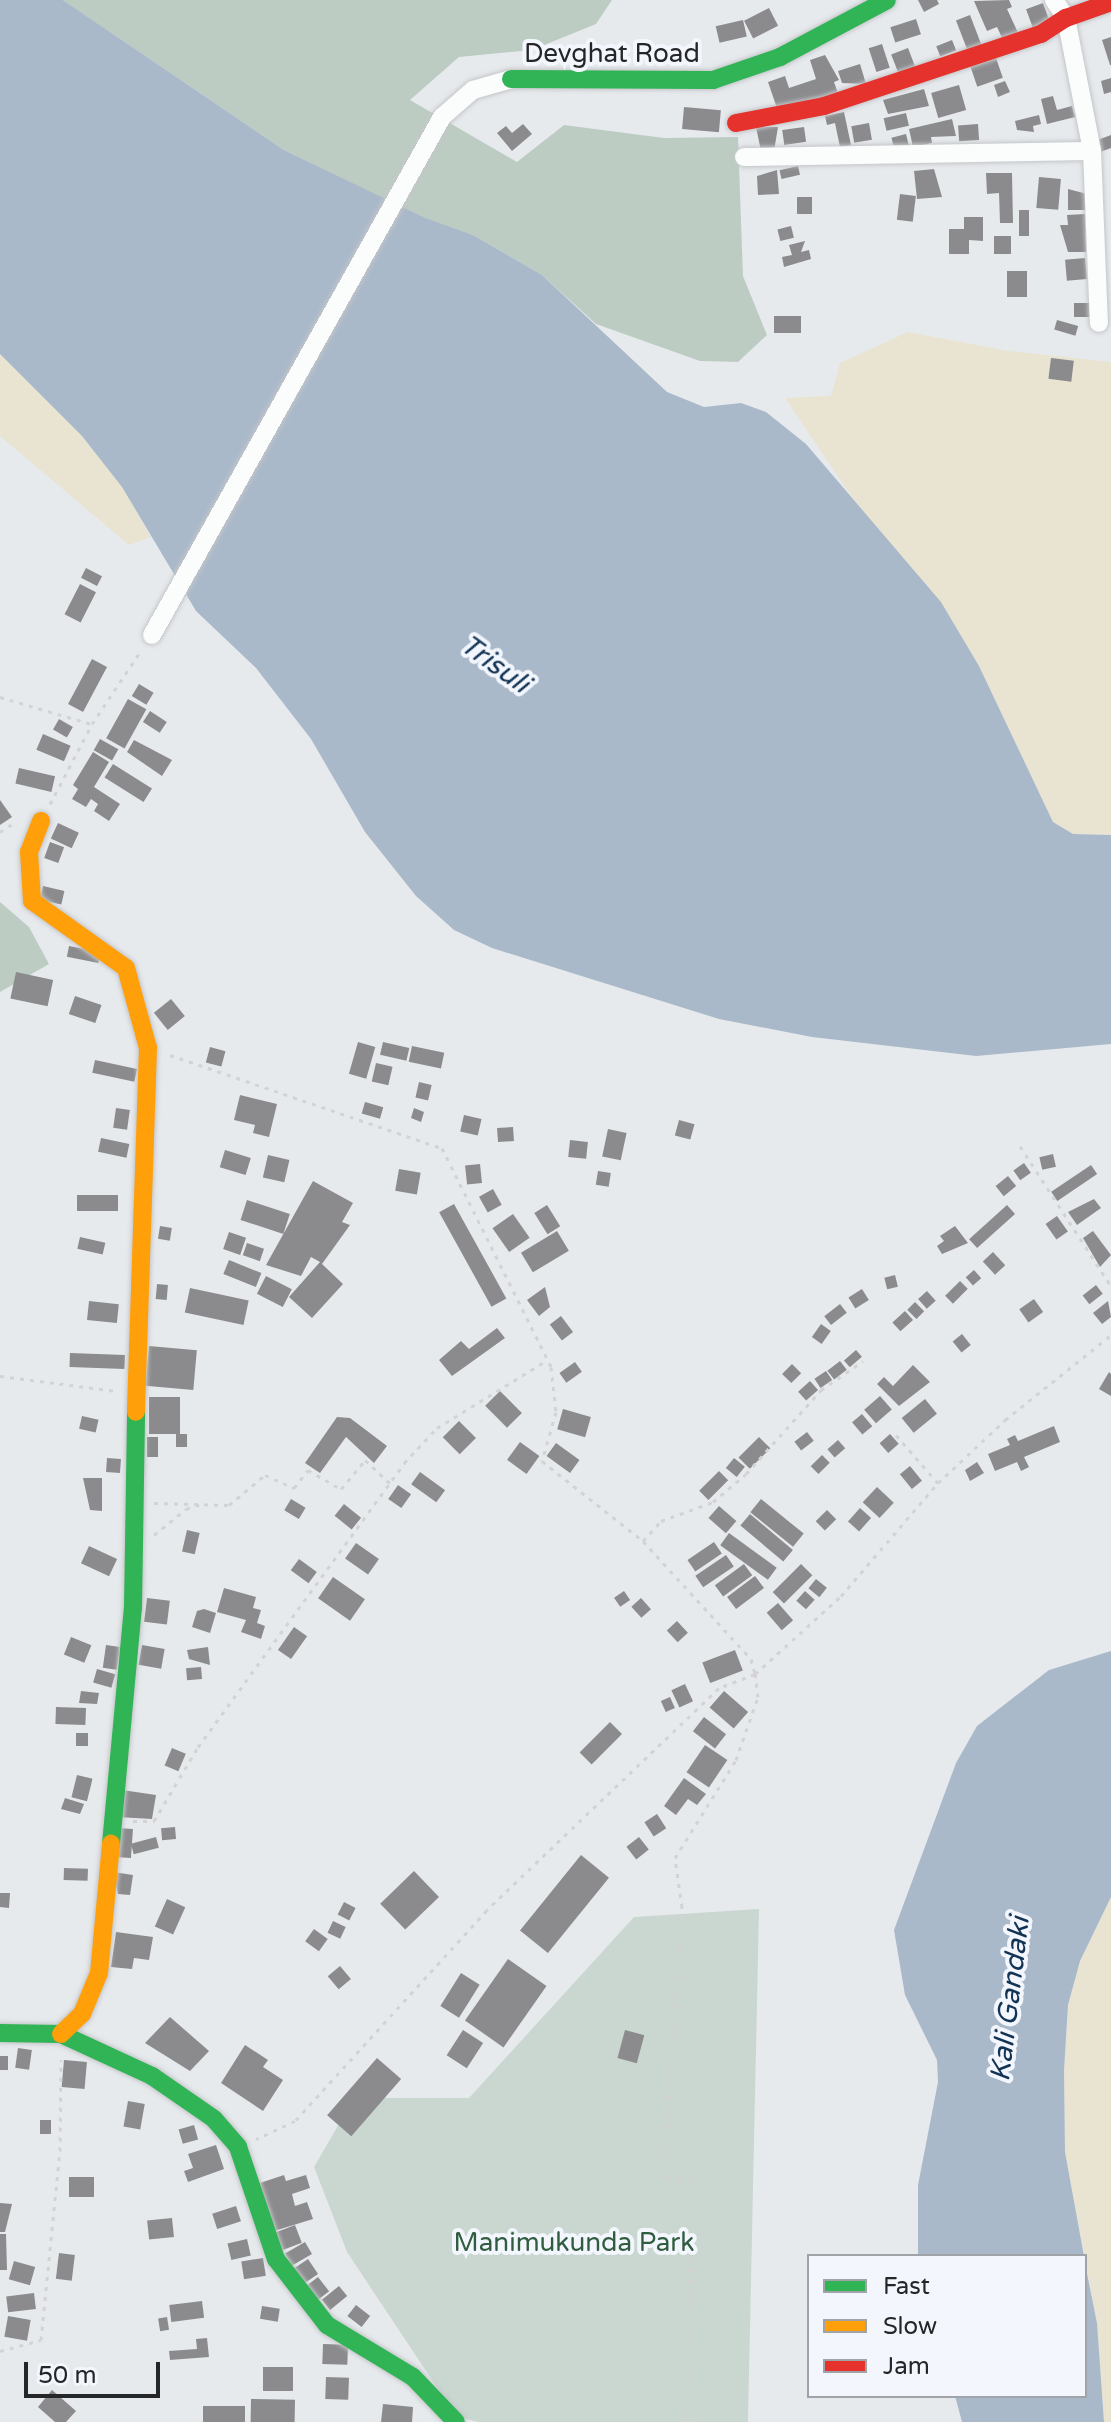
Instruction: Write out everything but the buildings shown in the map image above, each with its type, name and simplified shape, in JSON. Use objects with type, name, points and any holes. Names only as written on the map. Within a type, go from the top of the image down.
[{"type":"street","name":"Devghat Road","points":[[152,635],[442,117],[473,90],[511,79],[713,80],[780,57],[887,0]]},
{"type":"street","points":[[1054,0],[1066,18],[1092,160],[1099,323]]},
{"type":"street","points":[[736,123],[824,106],[1041,34],[1066,18],[1111,2]]},
{"type":"street","points":[[744,157],[1092,160],[1111,164]]},
{"type":"street","points":[[41,821],[29,852],[32,901],[126,968],[148,1048],[134,1551],[99,1973],[82,2014],[61,2034]]},
{"type":"street","points":[[0,2033],[61,2034],[82,2048],[152,2076],[214,2119],[238,2147],[244,2176],[276,2259],[327,2325],[413,2377],[456,2422]]},
{"type":"path","points":[[0,832],[16,822],[41,821],[92,724],[152,635]]},
{"type":"path","points":[[0,697],[92,724]]},
{"type":"path","points":[[148,1048],[442,1148],[547,1360],[556,1412],[542,1461],[643,1541],[751,1659],[758,1697],[736,1760],[675,1858],[682,1907],[664,2178],[691,2181],[687,2422]]},
{"type":"path","points":[[1020,1146],[1111,1286]]},
{"type":"path","points":[[238,2147],[295,2121],[427,1972],[564,1834],[719,1688],[755,1674],[841,1596],[938,1483],[1005,1420],[1111,1335]]},
{"type":"path","points":[[111,1821],[154,1821],[198,1747],[390,1483],[437,1428],[547,1360]]},
{"type":"path","points":[[643,1541],[661,1521],[713,1502],[746,1474],[821,1390],[863,1361]]},
{"type":"path","points":[[0,1376],[136,1393]]},
{"type":"path","points":[[896,1435],[938,1483]]},
{"type":"path","points":[[134,1503],[229,1505],[265,1475],[294,1488],[308,1470],[341,1489],[365,1460],[390,1483]]},
{"type":"path","points":[[134,1551],[186,1509],[204,1503]]},
{"type":"path","points":[[0,2351],[41,2340],[60,2151],[61,2034]]},
{"type":"green space","name":"Manimukunda Park","points":[[759,1909],[748,2422],[478,2422],[456,2416],[347,2252],[314,2167],[354,2098],[469,2098],[634,1917]]},
{"type":"shaded area","points":[[63,0],[612,0],[596,24],[532,50],[459,57],[410,100],[517,162],[564,125],[664,138],[738,137],[743,276],[767,335],[738,362],[700,361],[596,324],[542,275],[473,235],[425,219],[284,150]]},
{"type":"shaded area","points":[[0,902],[29,927],[49,964],[0,992]]},
{"type":"sand","points":[[908,332],[1008,351],[1111,362],[1111,835],[1072,834],[1053,822],[979,666],[941,602],[854,500],[785,398],[831,396],[840,363]]},
{"type":"sand","points":[[0,354],[82,436],[122,487],[151,537],[129,545],[0,436]]},
{"type":"sand","points":[[1111,1897],[1111,2422],[1104,2422],[1097,2323],[1087,2254],[1084,2254],[1065,2152],[1064,2071],[1068,2005],[1080,1961]]},
{"type":"water","name":"Trisuli","points":[[0,0],[63,0],[284,150],[425,218],[473,235],[542,275],[667,392],[704,407],[741,403],[766,412],[806,444],[941,602],[979,666],[1053,822],[1073,834],[1111,835],[1111,1044],[976,1056],[812,1037],[719,1019],[492,948],[454,930],[416,896],[365,832],[311,739],[256,668],[196,611],[122,487],[82,436],[0,354]]},
{"type":"water","name":"Kali Gandaki","points":[[1111,1651],[1111,1897],[1080,1961],[1068,2005],[1064,2071],[1065,2152],[1084,2254],[918,2254],[918,2185],[938,2082],[937,2060],[905,1995],[894,1930],[956,1763],[977,1726],[1049,1670]]},
{"type":"water","points":[[1087,2273],[1097,2323],[1104,2422],[962,2422],[956,2398],[1087,2398]]},
{"type":"traffic: fast","points":[[511,79],[713,80],[780,57],[887,0]]},
{"type":"traffic: fast","points":[[111,1844],[133,1607],[136,1412]]},
{"type":"traffic: fast","points":[[0,2033],[61,2034],[152,2076],[214,2119],[238,2147],[276,2259],[327,2325],[413,2377],[456,2422]]},
{"type":"traffic: slow","points":[[41,821],[29,852],[32,901],[126,968],[148,1048],[136,1412]]},
{"type":"traffic: slow","points":[[61,2034],[82,2014],[99,1973],[111,1844]]},
{"type":"traffic: jam","points":[[736,123],[824,106],[1041,34],[1066,18],[1111,2]]}]
